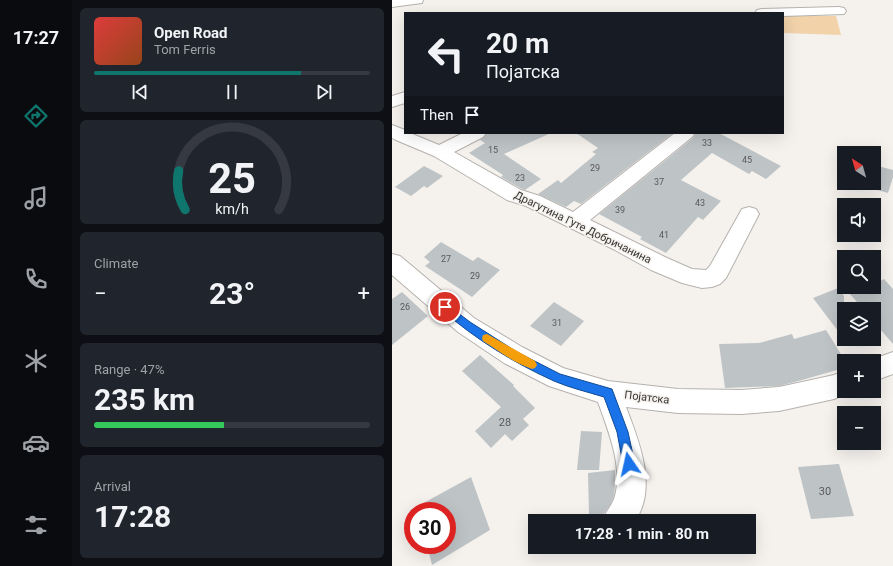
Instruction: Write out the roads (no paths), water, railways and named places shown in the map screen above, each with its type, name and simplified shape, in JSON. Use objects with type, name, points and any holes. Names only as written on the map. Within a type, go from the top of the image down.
[{"type":"street","points":[[392,3],[417,0]]},
{"type":"street","points":[[784,12],[839,11]]},
{"type":"street","points":[[392,102],[404,97]]},
{"type":"street","name":"Драгутина Гуте Добричанина","points":[[392,130],[402,136],[440,152],[514,194],[533,201],[690,278],[712,278],[718,272],[749,214]]},
{"type":"street","points":[[440,152],[475,134]]},
{"type":"street","points":[[574,222],[685,134]]},
{"type":"street","name":"Појатска","points":[[392,262],[466,325],[513,355],[558,378],[608,393],[678,401],[741,402],[779,399],[837,386]]},
{"type":"street","points":[[881,367],[893,363]]},
{"type":"street","points":[[608,393],[623,432],[629,464],[631,486],[626,507],[622,514]]}]
